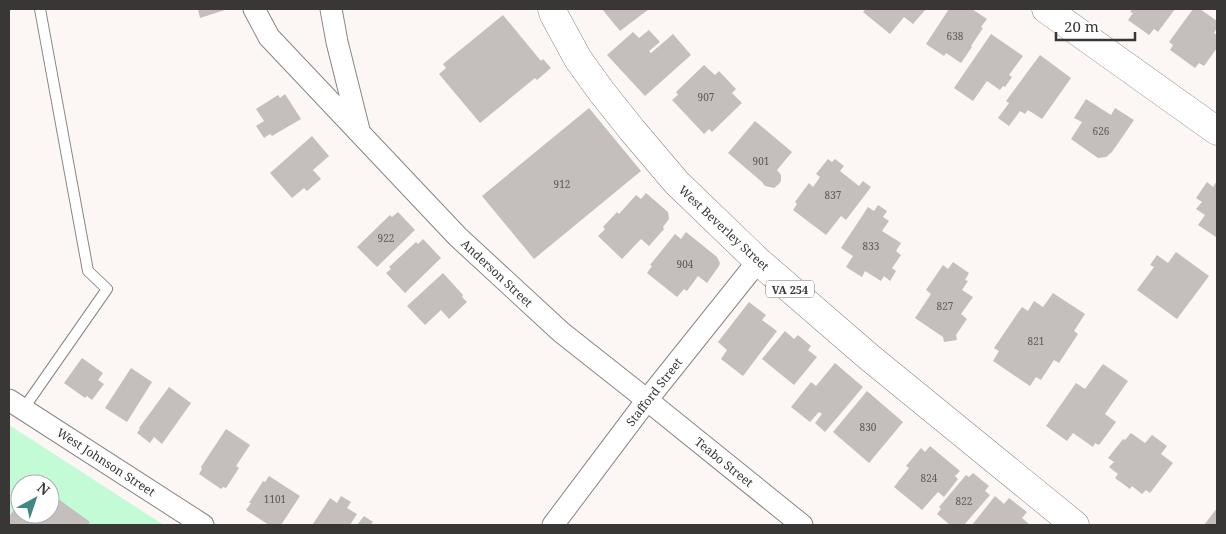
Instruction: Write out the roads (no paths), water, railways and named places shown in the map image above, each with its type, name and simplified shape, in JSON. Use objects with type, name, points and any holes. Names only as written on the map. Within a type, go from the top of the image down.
[{"type":"main road","name":"West Beverley Street","points":[[552,9],[578,58],[601,91],[677,183],[758,261],[869,357],[1075,525]]},
{"type":"main road","points":[[1046,9],[1217,131]]},
{"type":"street","name":"Anderson Street","points":[[254,9],[269,37],[458,237],[561,332],[647,400]]},
{"type":"street","name":"Anderson Street","points":[[332,9],[337,42],[360,132]]},
{"type":"street","name":"Stafford Street","points":[[553,525],[647,400],[758,261]]},
{"type":"street","name":"Teabo Street","points":[[647,400],[802,525]]},
{"type":"street","name":"West Johnson Street","points":[[16,404],[203,525]]},
{"type":"lane","points":[[16,404],[107,289],[88,272],[40,9]]}]
